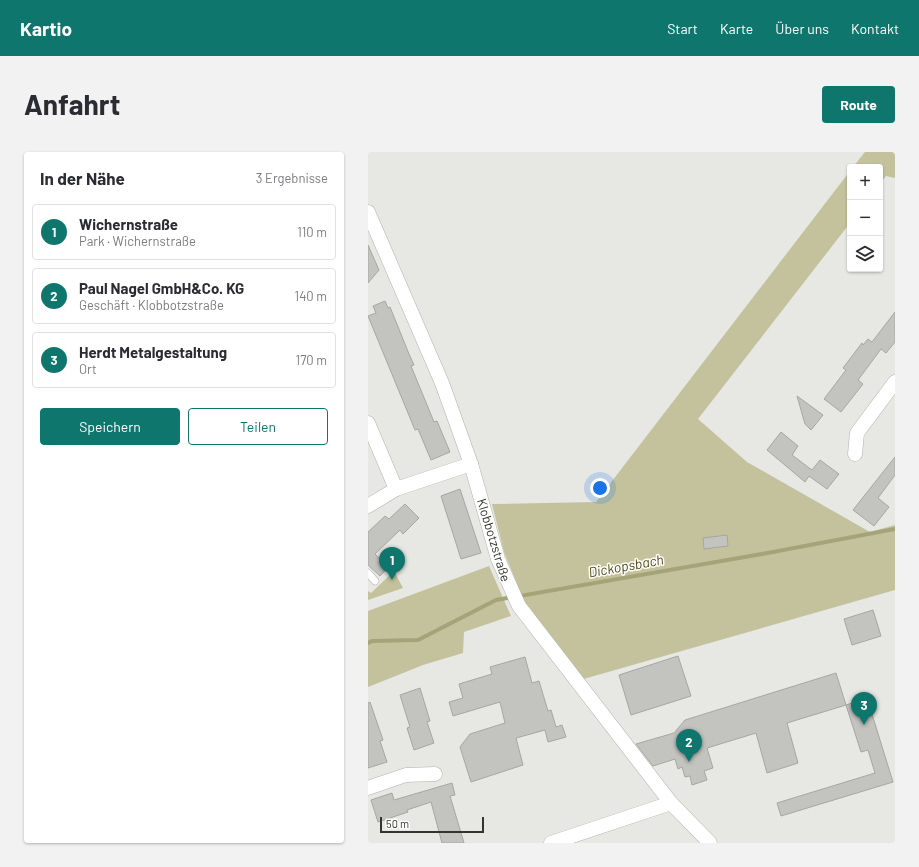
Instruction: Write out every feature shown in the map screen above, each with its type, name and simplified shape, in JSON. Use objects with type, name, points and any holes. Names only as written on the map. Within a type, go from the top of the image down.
[{"type":"street","name":"Klobbotzstraße","points":[[368,212],[442,383],[471,464],[498,559],[509,588],[519,606],[671,803],[710,843]]},
{"type":"street","points":[[855,454],[857,433],[895,382]]},
{"type":"street","points":[[368,424],[371,440],[396,489]]},
{"type":"street","points":[[368,506],[396,489],[471,464]]},
{"type":"street","points":[[368,788],[406,775],[435,774]]},
{"type":"street","points":[[551,843],[671,803]]},
{"type":"lane","points":[[368,573],[376,581]]},
{"type":"shaded area","points":[[865,152],[895,152],[895,178],[886,176],[883,180],[883,164],[855,164]]},
{"type":"shaded area","points":[[847,175],[847,227],[698,419],[747,462],[870,532],[895,525],[895,590],[580,680],[527,608],[504,552],[492,504],[596,502]]},
{"type":"shaded area","points":[[489,566],[511,616],[464,632],[463,653],[423,665],[368,687],[368,611]]},
{"type":"shaded area","points":[[394,571],[403,588],[368,600],[368,591],[371,593]]},
{"type":"building","points":[[368,245],[379,270],[368,283]]},
{"type":"building","points":[[385,301],[388,308],[390,307],[414,365],[411,366],[434,422],[437,421],[450,452],[431,460],[418,429],[415,430],[368,316],[376,313],[373,306]]},
{"type":"building","points":[[895,312],[895,342],[886,353],[881,349],[858,380],[863,384],[841,412],[824,399],[846,370],[843,368],[862,343],[863,345],[868,339],[872,342]]},
{"type":"building","points":[[797,396],[823,415],[811,430],[805,424]]},
{"type":"building","points":[[781,432],[798,446],[792,455],[812,470],[820,460],[839,474],[827,489],[809,476],[805,482],[767,450]]},
{"type":"building","points":[[895,457],[895,475],[878,498],[889,507],[874,526],[853,510]]},
{"type":"building","points":[[460,489],[481,553],[461,559],[441,496]]},
{"type":"building","points":[[405,504],[419,518],[403,534],[400,530],[375,554],[388,567],[380,576],[368,565],[368,532],[385,516],[389,519]]},
{"type":"building","points":[[727,535],[728,546],[704,549],[703,538]]},
{"type":"building","points":[[873,610],[881,636],[852,645],[844,619]]},
{"type":"building","points":[[678,656],[691,696],[631,715],[619,675]]},
{"type":"building","points":[[525,657],[532,683],[539,681],[548,711],[551,710],[556,727],[562,725],[566,737],[548,742],[545,730],[516,738],[523,765],[471,782],[460,747],[470,734],[505,723],[500,702],[453,716],[449,702],[463,698],[459,684],[492,674],[490,667]]},
{"type":"building","points":[[836,673],[846,705],[787,723],[798,763],[767,773],[756,733],[707,748],[713,768],[704,771],[707,780],[692,785],[690,776],[685,777],[682,767],[678,769],[675,759],[653,766],[636,744],[674,733],[685,720]]},
{"type":"building","points":[[420,688],[430,721],[427,722],[434,743],[414,750],[407,728],[410,727],[400,695]]},
{"type":"building","points":[[867,698],[893,782],[781,816],[777,803],[875,773],[868,750],[861,752],[846,705]]},
{"type":"building","points":[[370,702],[383,740],[380,741],[387,762],[368,768],[368,703]]},
{"type":"building","points":[[452,783],[455,795],[450,796],[464,843],[442,843],[431,802],[407,810],[408,812],[378,822],[371,800],[392,793],[394,800]]},
{"type":"waterway","name":"Dickopsbach","points":[[368,643],[372,641],[418,640],[496,600],[762,554],[895,529]]},
{"type":"place","name":"Wichernstraße","points":[[392,580]]},
{"type":"place","name":"Herdt Metalgestaltung","points":[[864,725]]},
{"type":"place","name":"Paul Nagel GmbH&Co. KG","points":[[689,762]]}]
